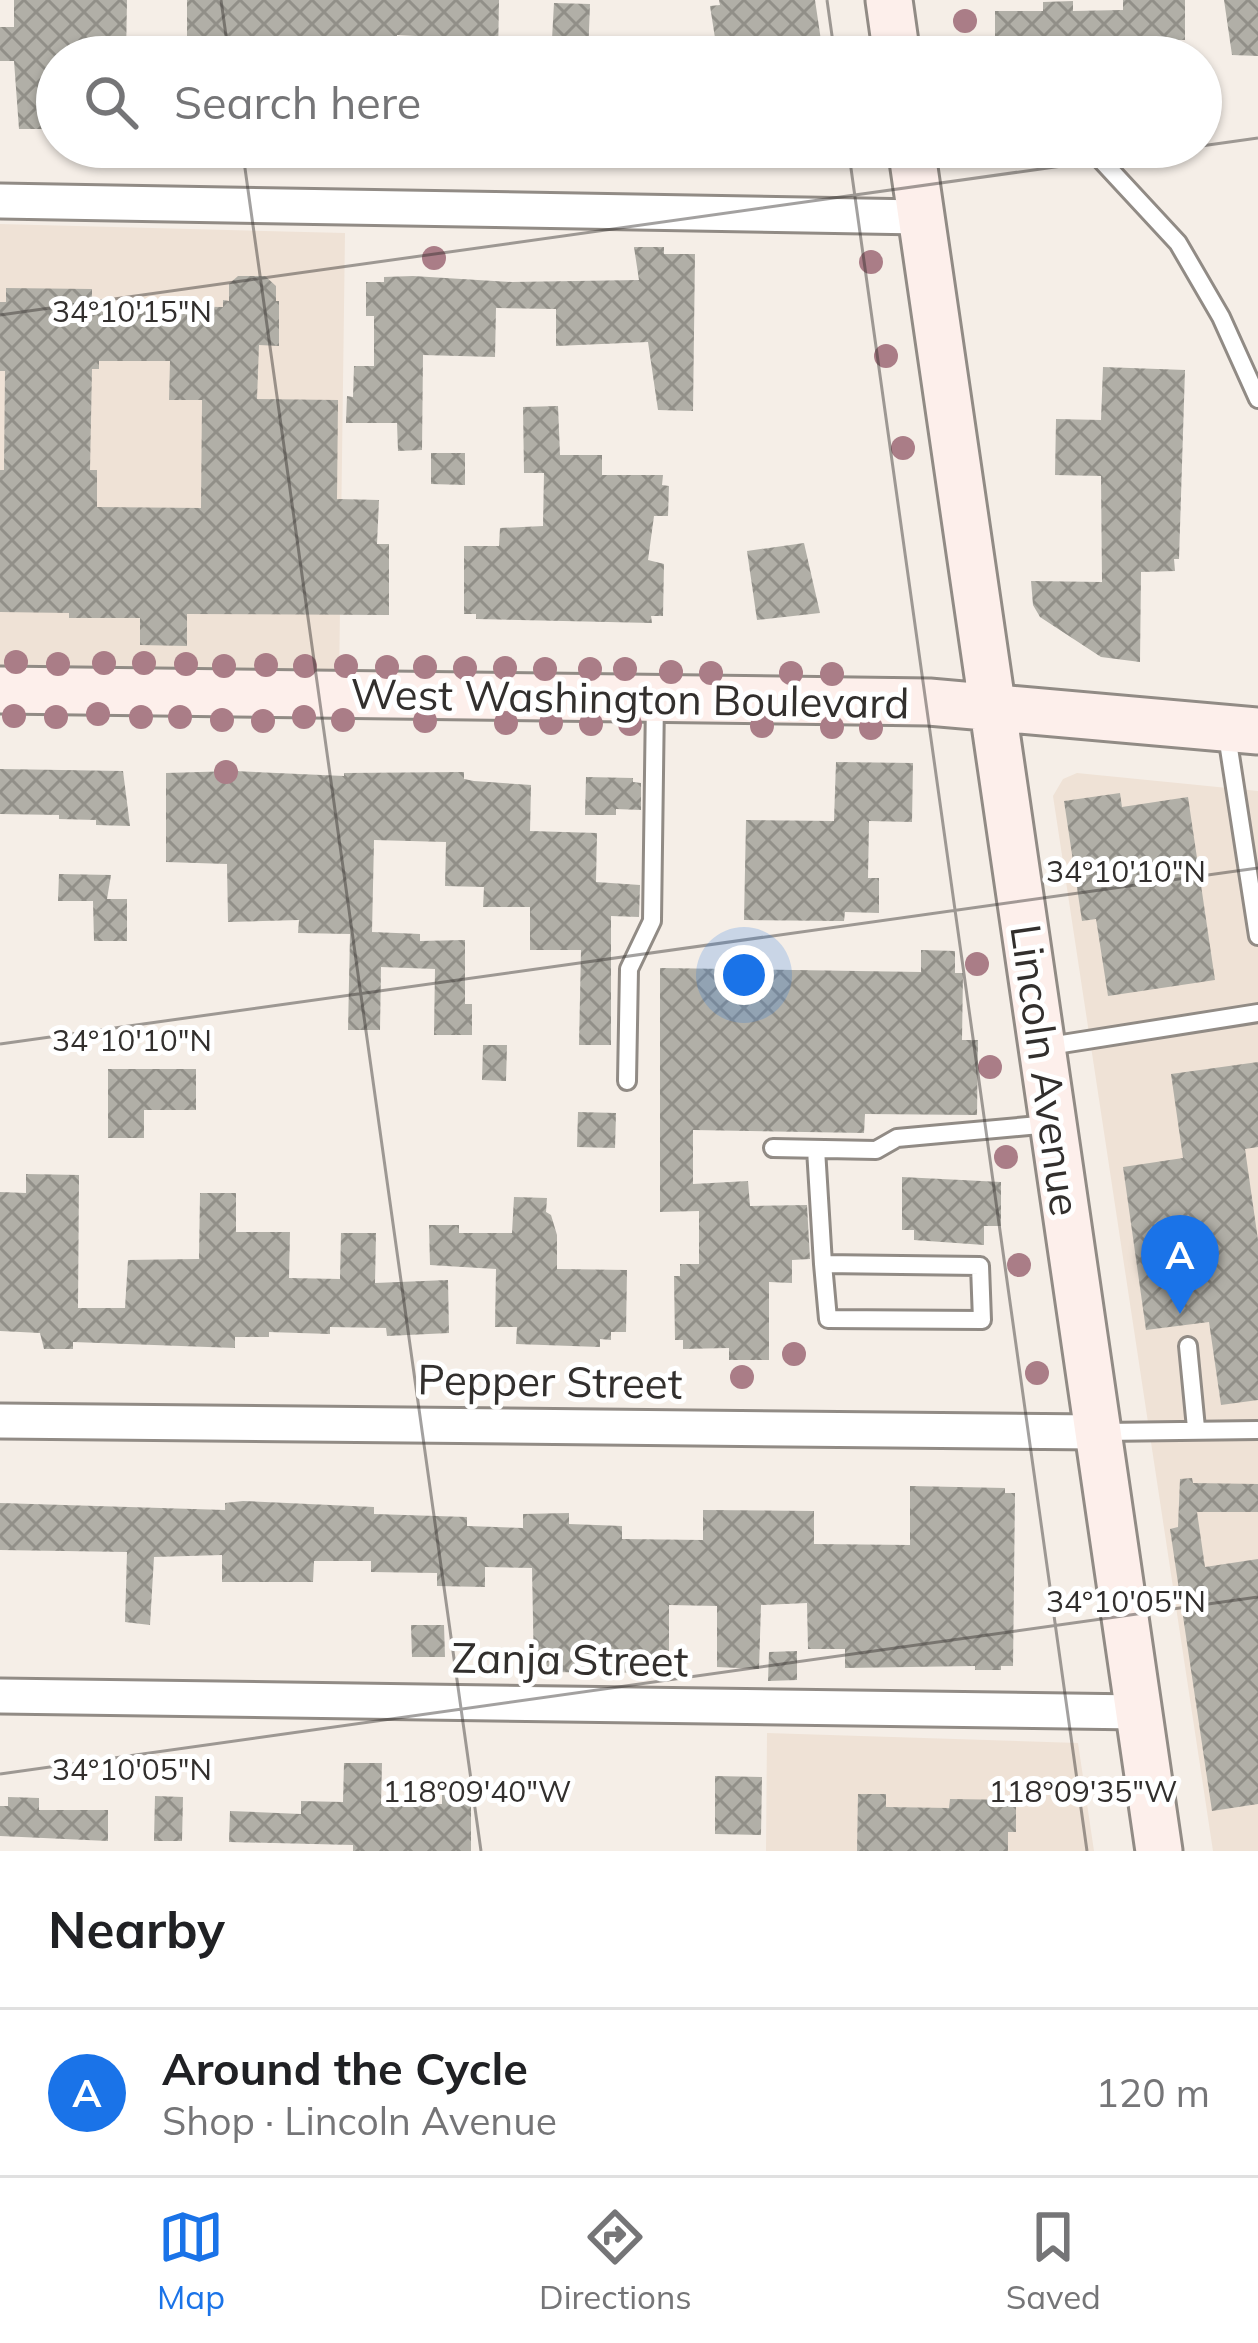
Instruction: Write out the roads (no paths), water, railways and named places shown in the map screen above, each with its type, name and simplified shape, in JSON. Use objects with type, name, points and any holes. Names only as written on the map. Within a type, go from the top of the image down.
[{"type":"main road","points":[[889,0],[894,36]]},
{"type":"main road","name":"Lincoln Avenue","points":[[914,168],[1159,1851]]},
{"type":"main road","name":"West Washington Boulevard","points":[[0,690],[929,702],[1242,729]]},
{"type":"street","points":[[0,201],[920,217]]},
{"type":"street","name":"Pepper Street","points":[[0,1420],[1098,1432]]},
{"type":"street","name":"Zanja Street","points":[[0,1696],[1139,1712]]},
{"type":"lane","points":[[1108,168],[1178,243],[1221,317],[1258,399]]},
{"type":"lane","points":[[626,1081],[629,970],[652,920],[655,699]]},
{"type":"lane","points":[[1242,729],[1258,936]]},
{"type":"lane","points":[[1042,1047],[1258,1012]]},
{"type":"lane","points":[[772,1148],[876,1150],[897,1138],[1054,1124]]},
{"type":"lane","points":[[816,1149],[823,1264],[827,1319],[982,1320],[980,1266],[823,1264]]},
{"type":"lane","points":[[1188,1346],[1196,1428]]},
{"type":"lane","points":[[1098,1432],[1258,1430]]},
{"type":"place","name":"Around the Cycle","points":[[1180,1314]]}]
